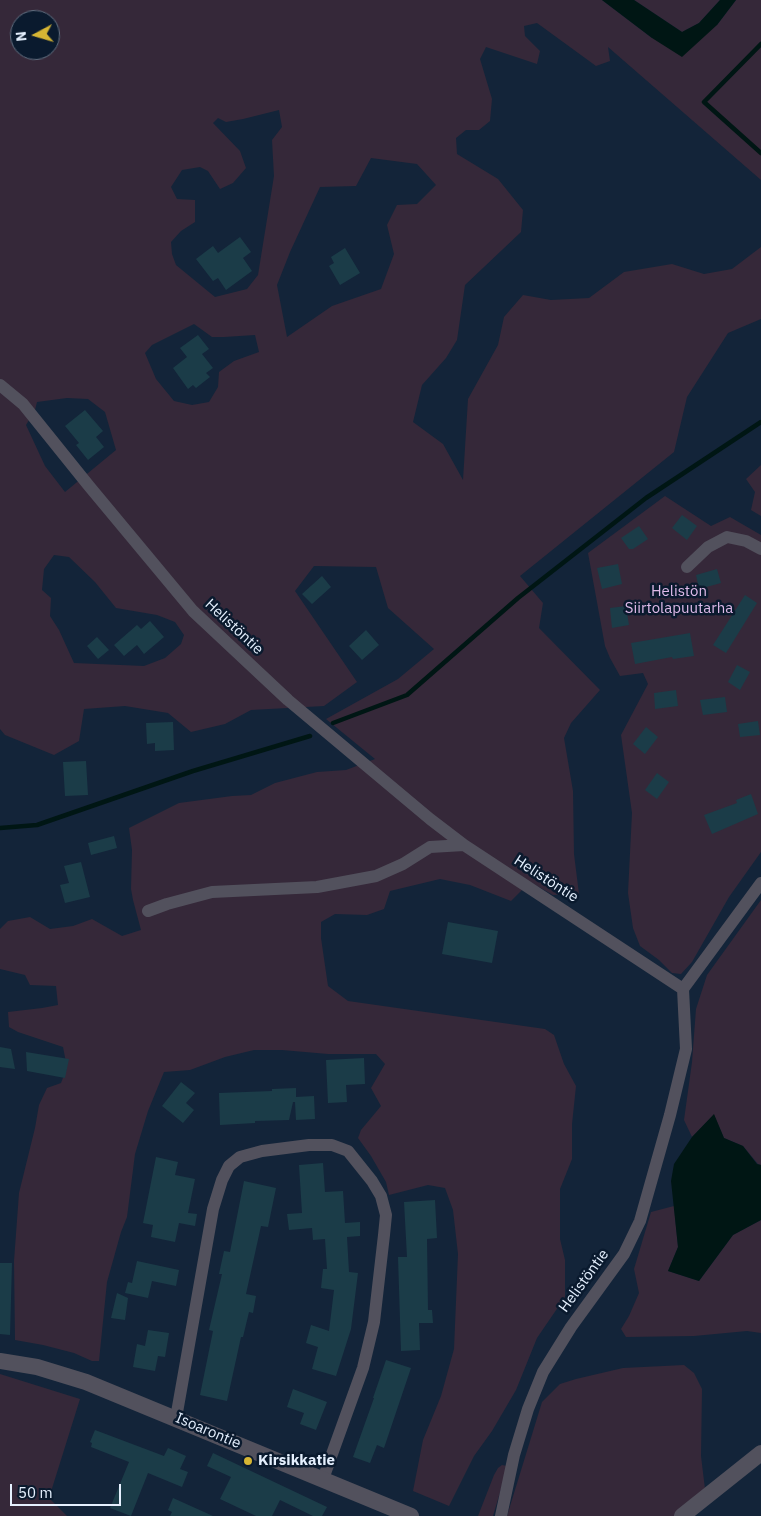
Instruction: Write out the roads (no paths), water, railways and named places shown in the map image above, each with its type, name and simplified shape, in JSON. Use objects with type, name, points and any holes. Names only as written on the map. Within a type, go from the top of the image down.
[{"type":"street","name":"Helistöntie","points":[[0,385],[24,404],[95,494],[193,611],[288,700],[430,819],[464,845],[683,989],[686,1049],[640,1221],[624,1254],[571,1327],[543,1372],[528,1409],[514,1455],[501,1516]]},
{"type":"street","points":[[687,567],[708,547],[727,537],[746,541],[761,549]]},
{"type":"street","points":[[148,911],[212,892],[318,887],[376,876],[403,864],[430,847],[464,845]]},
{"type":"street","points":[[683,989],[761,883]]},
{"type":"street","points":[[176,1418],[213,1209],[222,1180],[230,1166],[240,1157],[262,1151],[309,1145],[332,1145],[348,1151],[372,1181],[381,1196],[386,1215],[374,1322],[363,1368],[323,1479]]},
{"type":"street","name":"Isoarontie","points":[[0,1361],[37,1367],[86,1382],[411,1516]]},
{"type":"street","points":[[682,1516],[761,1453]]},
{"type":"waterway","points":[[761,44],[704,102],[761,153]]},
{"type":"waterway","points":[[333,723],[407,695],[518,598],[646,498],[761,422]]},
{"type":"waterway","points":[[0,828],[37,825],[193,771],[310,736]]},
{"type":"place","name":"Kirsikkatie","points":[[248,1461]]},
{"type":"park label","name":"Helistön Siirtolapuutarha","points":[[679,600]]}]
